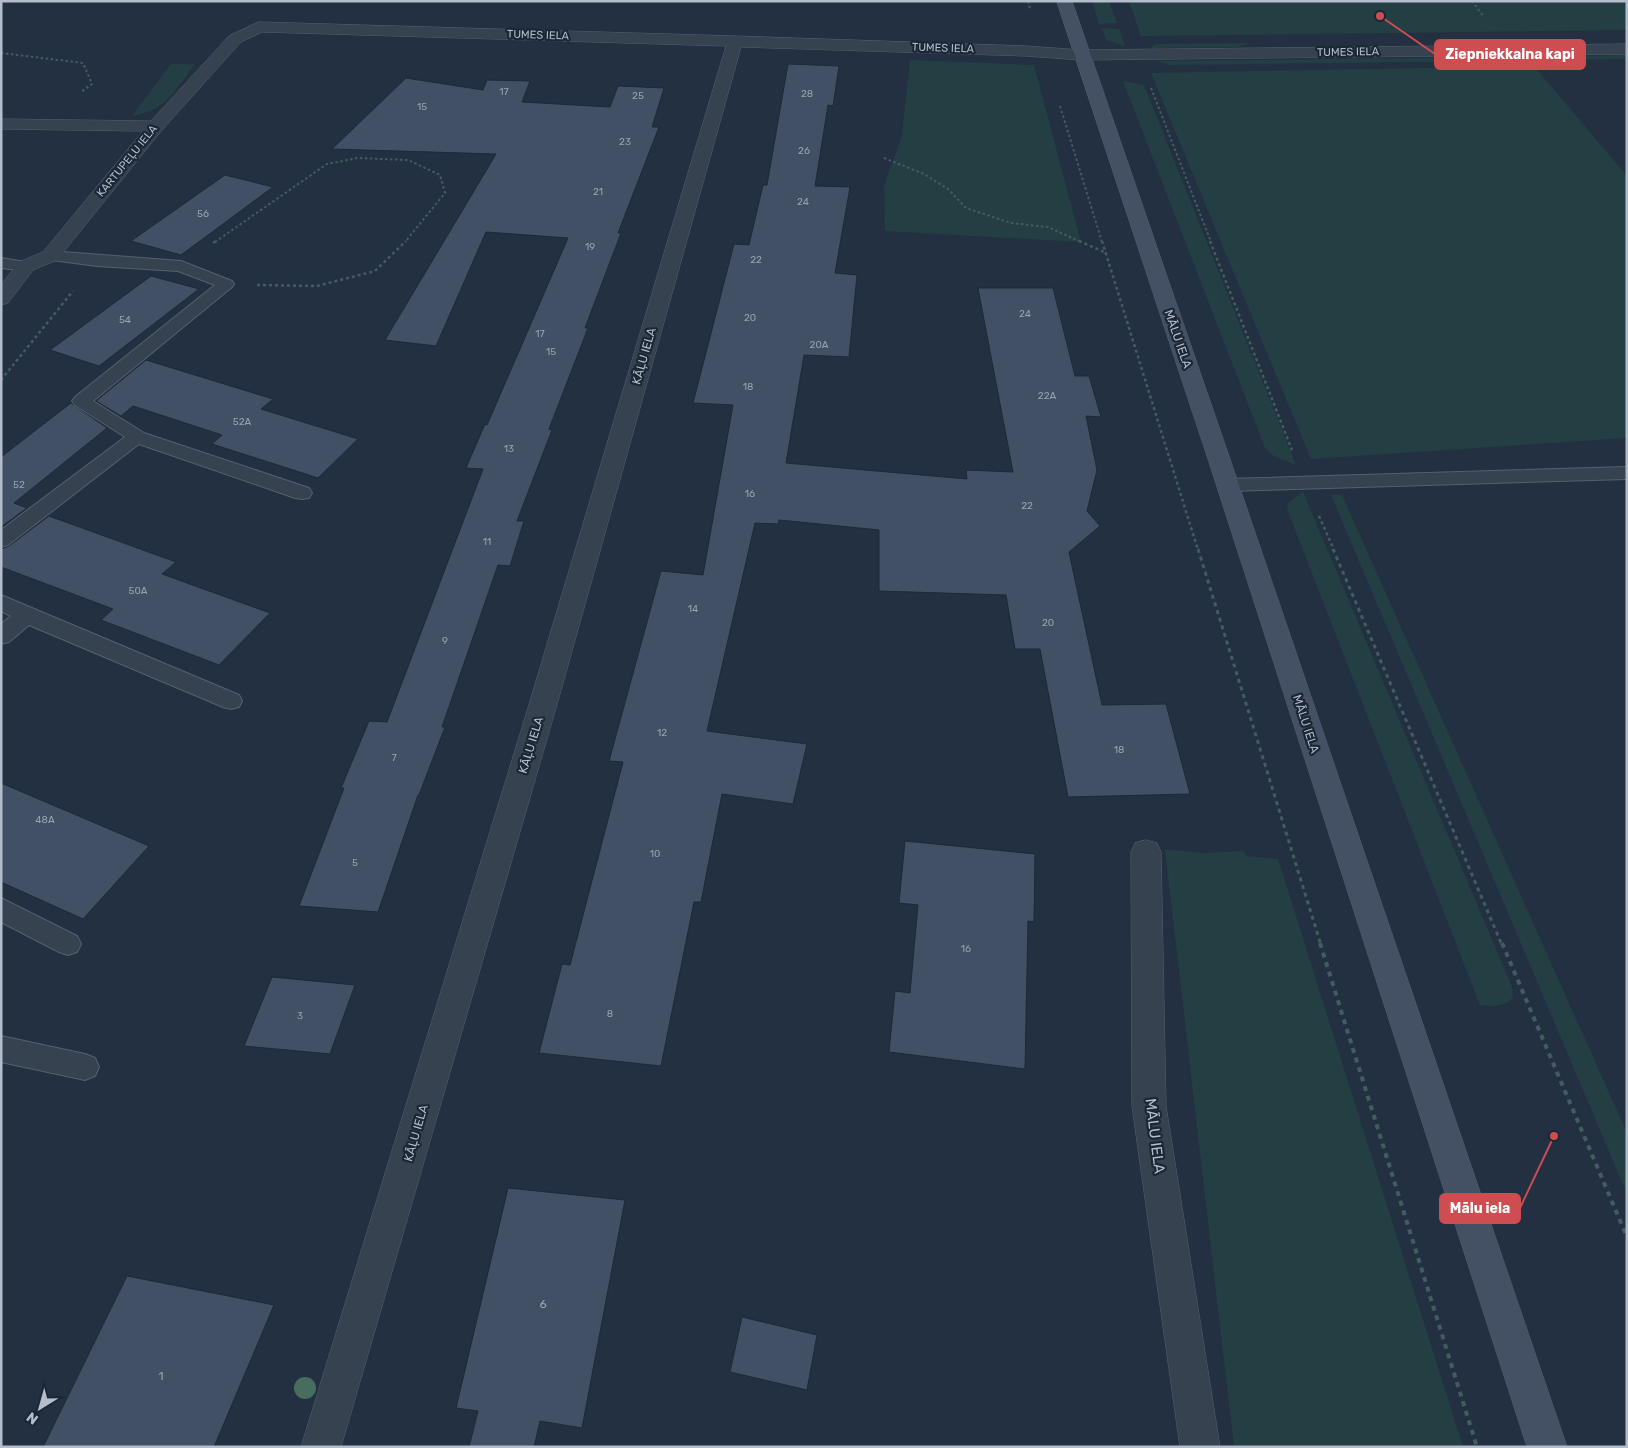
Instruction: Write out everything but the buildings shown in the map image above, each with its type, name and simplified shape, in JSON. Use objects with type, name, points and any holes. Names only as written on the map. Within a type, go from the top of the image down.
[{"type":"street","name":"MĀLU IELA","points":[[1064,1],[1228,485],[1547,1447]]},
{"type":"street","name":"TUMES IELA","points":[[259,27],[1043,51],[1081,55],[1627,49]]},
{"type":"street","name":"KARTUPEĻU IELA","points":[[26,266],[50,256],[156,126],[235,39],[259,27]]},
{"type":"street","name":"KĀĻU IELA","points":[[321,1447],[542,708],[735,41]]},
{"type":"street","points":[[1,124],[156,126]]},
{"type":"street","points":[[1,299],[26,266]]},
{"type":"street","name":"MĀLU IELA","points":[[1146,852],[1149,1106],[1200,1447]]},
{"type":"lane","points":[[50,256],[181,266],[226,284],[80,402],[137,437],[302,493]]},
{"type":"lane","points":[[1,263],[26,266]]},
{"type":"lane","points":[[1,540],[137,437]]},
{"type":"lane","points":[[1228,485],[1627,473]]},
{"type":"lane","points":[[1,602],[27,615],[230,701]]},
{"type":"lane","points":[[1,636],[27,615]]},
{"type":"lane","points":[[1,909],[68,944]]},
{"type":"lane","points":[[1,1050],[86,1066]]},
{"type":"path","points":[[1028,1],[1104,252],[1244,695],[1477,1447]]},
{"type":"path","points":[[1,53],[84,63],[92,84],[77,96]]},
{"type":"path","points":[[1150,86],[1304,483],[1627,1237]]},
{"type":"path","points":[[181,266],[327,164],[358,158],[408,160],[440,175],[445,194],[410,238],[375,271],[317,286],[226,284]]},
{"type":"path","points":[[884,158],[924,174],[948,189],[966,208],[1011,223],[1048,227],[1104,252]]},
{"type":"path","points":[[1,380],[97,261]]},
{"type":"green space","points":[[1092,1],[1109,1],[1117,23],[1099,24]]},
{"type":"green space","points":[[1129,1],[1627,1],[1627,30],[1141,36]]},
{"type":"green space","points":[[1101,28],[1119,29],[1125,46],[1107,40]]},
{"type":"green space","points":[[1249,43],[1238,47],[1150,48],[1155,44]]},
{"type":"green space","points":[[1627,55],[1627,59],[1528,60],[1523,57]]},
{"type":"green space","points":[[1508,57],[1509,60],[1505,61],[1168,65],[1157,61]]},
{"type":"green space","points":[[910,60],[1034,65],[1081,242],[885,231],[884,186],[902,136]]},
{"type":"green space","points":[[171,64],[195,64],[176,90],[162,104],[144,113],[132,116]]},
{"type":"green space","points":[[1534,66],[1627,176],[1627,438],[1311,459],[1151,73]]},
{"type":"green space","points":[[1123,81],[1144,85],[1296,465],[1275,457],[1265,448]]},
{"type":"green space","points":[[1303,492],[1512,987],[1513,997],[1502,1005],[1480,1005],[1287,509],[1289,502]]},
{"type":"green space","points":[[1331,495],[1342,495],[1627,1133],[1627,1194]]},
{"type":"green space","points":[[1165,849],[1202,853],[1244,851],[1246,856],[1278,859],[1463,1447],[1234,1447]]},
{"type":"place","name":"Ziepniekkalna kapi","points":[[1380,16]]},
{"type":"place","name":"Mālu iela","points":[[1554,1136]]}]
